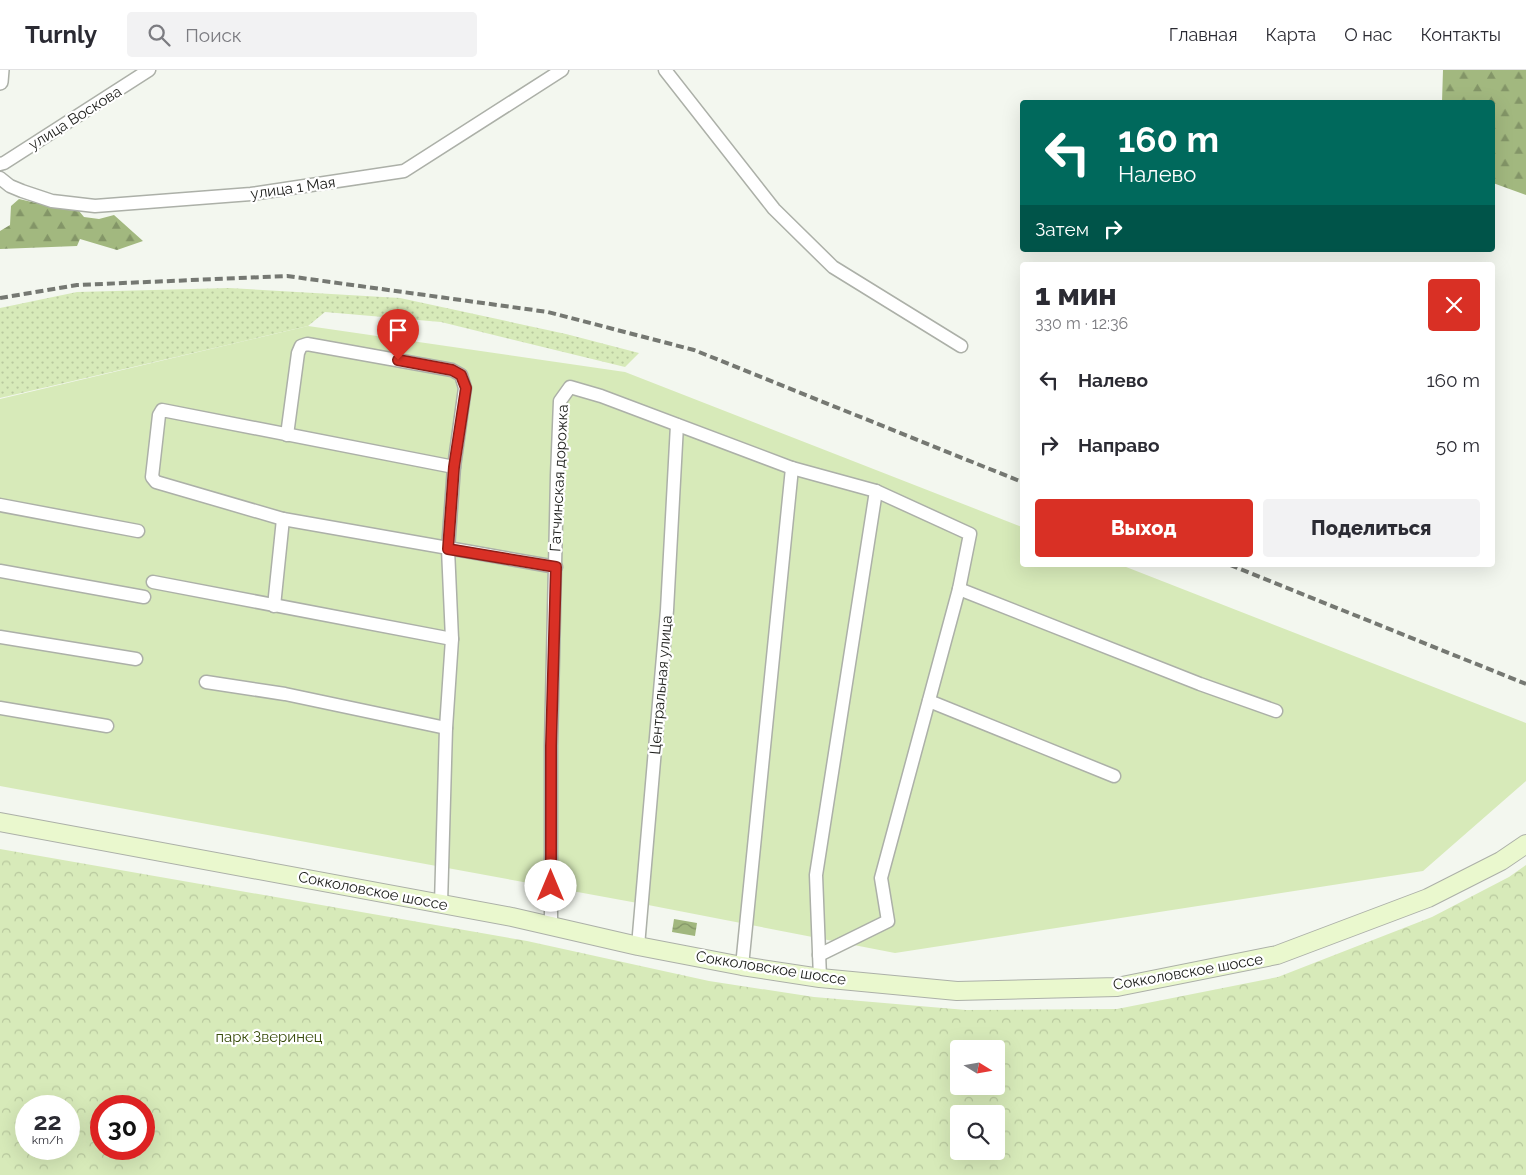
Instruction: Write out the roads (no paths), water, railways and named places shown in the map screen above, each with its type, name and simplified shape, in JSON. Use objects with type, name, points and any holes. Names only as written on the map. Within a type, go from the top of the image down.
[{"type":"main road","name":"Сокколовское шоссе","points":[[0,822],[137,846],[551,925],[638,946],[742,966],[820,978],[957,991],[1126,985],[1277,956],[1428,898],[1501,861],[1526,844]]},
{"type":"street","points":[[0,82],[1,70]]},
{"type":"street","name":"улица Воскова","points":[[0,164],[149,70]]},
{"type":"street","name":"улица 1 Мая","points":[[0,178],[22,192],[52,200],[95,206],[251,194],[404,171],[562,70]]},
{"type":"street","points":[[665,70],[774,209],[833,267],[961,346]]},
{"type":"street","points":[[287,435],[298,353],[301,346],[307,344],[452,370],[461,375],[466,388],[454,467],[448,549],[452,639],[446,728],[441,904]]},
{"type":"street","name":"Гатчинская дорожка","points":[[551,925],[551,746],[560,401],[570,387],[601,396],[677,425]]},
{"type":"street","points":[[454,467],[162,410],[159,414],[152,477],[156,482],[283,519],[556,567]]},
{"type":"street","points":[[677,425],[792,468],[876,492],[970,534],[959,589],[881,878],[888,921],[820,956]]},
{"type":"street","name":"Центральная улица","points":[[638,946],[667,610],[677,425]]},
{"type":"street","points":[[742,966],[792,468]]},
{"type":"street","points":[[820,978],[816,875],[876,492]]},
{"type":"street","points":[[0,505],[138,532]]},
{"type":"street","points":[[274,606],[283,519]]},
{"type":"street","points":[[0,571],[144,597]]},
{"type":"street","points":[[153,582],[452,639]]},
{"type":"street","points":[[959,589],[1200,684],[1276,711]]},
{"type":"street","points":[[0,637],[136,658]]},
{"type":"street","points":[[206,682],[285,694],[446,728]]},
{"type":"street","points":[[929,701],[1114,776]]},
{"type":"street","points":[[0,708],[107,726]]},
{"type":"water","points":[[674,919],[697,923],[695,936],[672,932]]},
{"type":"railway","points":[[0,298],[77,285],[287,276],[548,312],[694,350],[1020,481]]},
{"type":"railway","points":[[1235,567],[1526,684]]},
{"type":"park label","name":"парк Зверинец","points":[[269,1037]]}]
